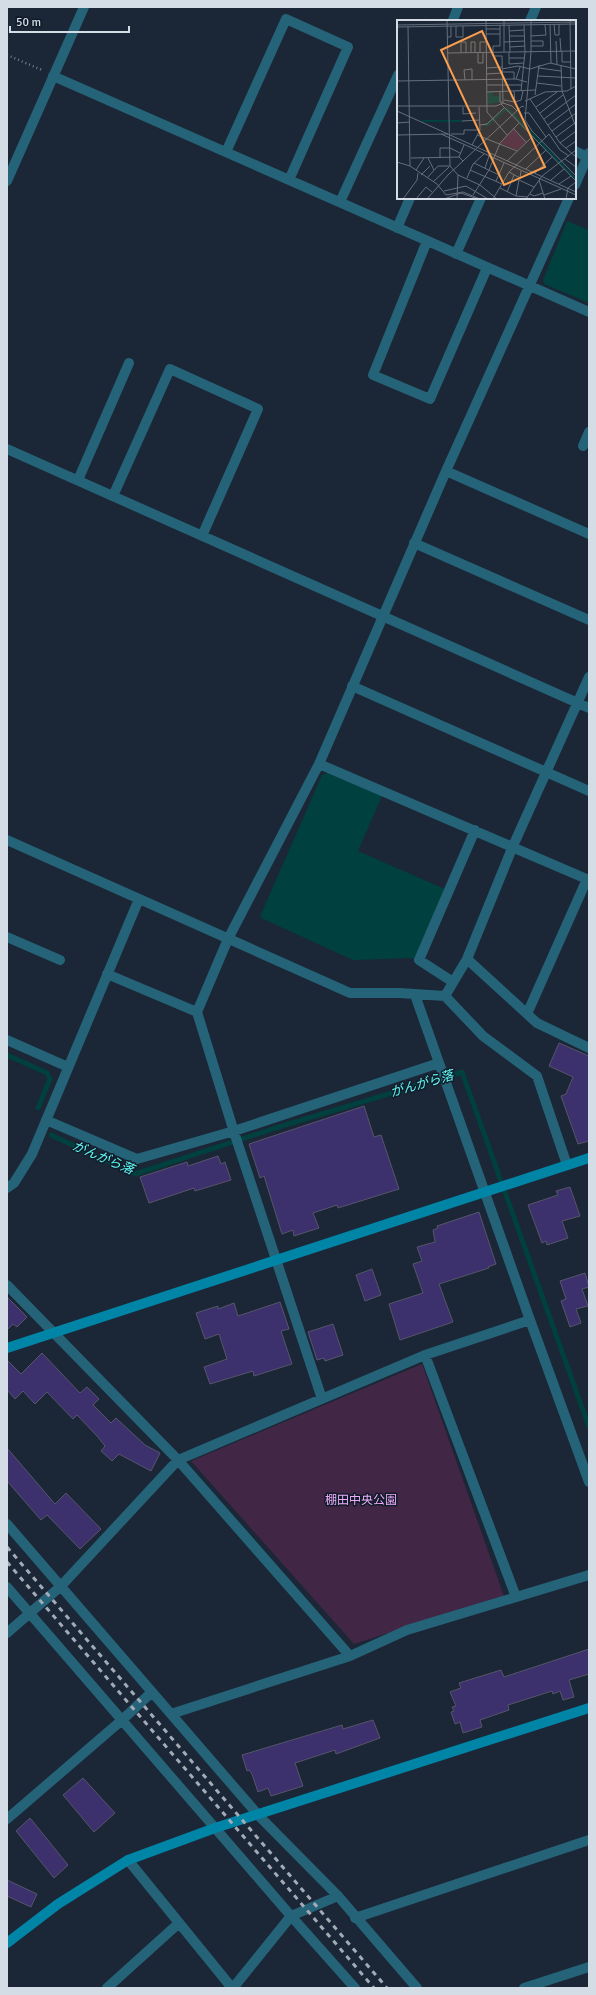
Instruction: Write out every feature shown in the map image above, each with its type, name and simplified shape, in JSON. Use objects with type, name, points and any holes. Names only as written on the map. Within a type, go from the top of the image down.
[{"type":"street","points":[[7,181],[84,7]]},
{"type":"street","points":[[452,20],[458,7]]},
{"type":"street","points":[[530,20],[536,7]]},
{"type":"street","points":[[226,152],[286,19],[348,47],[289,180]]},
{"type":"street","points":[[54,76],[589,312]]},
{"type":"street","points":[[340,202],[397,77]]},
{"type":"street","points":[[576,151],[588,155],[576,183]]},
{"type":"street","points":[[397,228],[410,199]]},
{"type":"street","points":[[456,254],[481,199]]},
{"type":"street","points":[[322,1399],[240,1150],[197,1012],[228,939],[319,764],[414,543],[531,287],[569,199]]},
{"type":"street","points":[[427,241],[373,375],[430,399],[487,268]]},
{"type":"street","points":[[78,480],[128,363]]},
{"type":"street","points":[[113,496],[170,369],[258,409],[202,536]]},
{"type":"street","points":[[583,446],[589,432]]},
{"type":"street","points":[[7,449],[589,708]]},
{"type":"street","points":[[446,471],[589,534]]},
{"type":"street","points":[[414,543],[589,620]]},
{"type":"street","points":[[445,996],[467,959],[513,846],[589,677]]},
{"type":"street","points":[[352,686],[589,791]]},
{"type":"street","points":[[319,764],[588,879],[527,1014]]},
{"type":"street","points":[[454,982],[418,960],[475,830]]},
{"type":"street","points":[[7,840],[350,993],[399,993],[445,996],[483,1036],[537,1076],[567,1165]]},
{"type":"street","points":[[9,1184],[32,1154],[138,899]]},
{"type":"street","points":[[7,938],[60,960]]},
{"type":"street","points":[[467,959],[538,1023],[589,1048]]},
{"type":"street","points":[[108,974],[197,1012]]},
{"type":"street","points":[[415,995],[439,1063],[489,1191],[530,1320],[589,1482]]},
{"type":"street","points":[[7,1040],[68,1067]]},
{"type":"street","points":[[46,1120],[137,1159],[234,1131],[439,1063]]},
{"type":"street","points":[[7,1348],[589,1158]]},
{"type":"street","points":[[7,1284],[178,1460],[350,1656]]},
{"type":"street","points":[[7,1633],[31,1614],[61,1586],[178,1460],[425,1355],[530,1320]]},
{"type":"street","points":[[425,1355],[516,1597]]},
{"type":"street","points":[[7,1524],[259,1816],[338,1896],[355,1918],[417,1988]]},
{"type":"street","points":[[171,1714],[350,1656],[407,1630],[589,1575]]},
{"type":"street","points":[[7,1587],[290,1916],[355,1988]]},
{"type":"street","points":[[7,1818],[122,1720],[152,1692]]},
{"type":"street","points":[[7,1943],[58,1904],[128,1860],[215,1828],[259,1816],[589,1708]]},
{"type":"street","points":[[355,1918],[589,1840]]},
{"type":"street","points":[[128,1860],[232,1988],[290,1916],[338,1896]]},
{"type":"street","points":[[107,1988],[179,1923]]},
{"type":"street","points":[[524,1988],[589,1967]]},
{"type":"path","points":[[7,55],[54,76]]},
{"type":"green space","name":"棚田中央公園","points":[[422,1364],[504,1596],[354,1644],[191,1461]]},
{"type":"shaded area","points":[[567,221],[589,230],[589,303],[544,284],[543,280]]},
{"type":"shaded area","points":[[329,772],[382,796],[358,851],[447,890],[417,958],[353,960],[261,918],[261,914],[322,775]]},
{"type":"building","points":[[559,1043],[589,1056],[589,1141],[578,1144],[561,1096],[566,1094],[573,1077],[549,1066]]},
{"type":"building","points":[[364,1106],[374,1137],[381,1135],[399,1189],[338,1208],[337,1205],[313,1213],[319,1228],[294,1236],[293,1230],[282,1234],[264,1176],[260,1178],[249,1144]]},
{"type":"building","points":[[218,1156],[221,1164],[225,1162],[231,1180],[195,1191],[194,1188],[149,1203],[140,1177],[187,1162],[188,1166]]},
{"type":"building","points":[[570,1187],[580,1216],[562,1221],[568,1238],[547,1245],[546,1241],[542,1243],[528,1205],[558,1195],[556,1191]]},
{"type":"building","points":[[479,1212],[496,1264],[488,1267],[489,1268],[439,1284],[453,1322],[400,1340],[389,1304],[423,1293],[413,1264],[422,1261],[417,1247],[435,1242],[433,1230],[438,1228],[437,1226]]},
{"type":"building","points":[[372,1269],[381,1295],[365,1301],[356,1275]]},
{"type":"building","points":[[585,1273],[589,1287],[582,1289],[588,1306],[576,1309],[581,1323],[570,1327],[561,1301],[566,1299],[560,1281]]},
{"type":"building","points":[[7,1297],[27,1317],[17,1327],[13,1324],[7,1330]]},
{"type":"building","points":[[280,1302],[289,1329],[281,1331],[292,1364],[254,1376],[253,1371],[210,1384],[204,1367],[227,1359],[219,1334],[205,1339],[196,1313],[218,1306],[218,1309],[234,1303],[238,1316]]},
{"type":"building","points":[[333,1324],[343,1355],[325,1361],[324,1358],[317,1360],[308,1332]]},
{"type":"building","points":[[42,1353],[80,1393],[87,1387],[99,1399],[93,1405],[111,1423],[116,1418],[145,1445],[160,1453],[151,1471],[119,1454],[112,1461],[101,1451],[105,1446],[97,1436],[77,1415],[73,1419],[47,1392],[35,1404],[23,1391],[15,1399],[7,1390],[7,1360],[21,1374]]},
{"type":"building","points":[[7,1448],[55,1504],[66,1493],[101,1529],[80,1549],[47,1515],[41,1520],[7,1481]]},
{"type":"building","points":[[589,1649],[589,1674],[569,1680],[574,1697],[563,1700],[560,1691],[553,1694],[552,1691],[508,1705],[509,1710],[480,1720],[482,1727],[463,1733],[460,1722],[455,1724],[451,1712],[454,1711],[452,1707],[456,1706],[450,1692],[461,1688],[459,1683],[501,1670],[504,1677]]},
{"type":"building","points":[[373,1720],[380,1738],[336,1754],[335,1750],[295,1763],[303,1786],[271,1796],[268,1788],[258,1792],[252,1774],[249,1770],[247,1771],[242,1755],[342,1725],[343,1729]]},
{"type":"building","points":[[83,1778],[115,1813],[94,1832],[63,1795]]},
{"type":"building","points":[[30,1818],[68,1865],[54,1878],[16,1831]]},
{"type":"building","points":[[7,1880],[37,1894],[31,1907],[7,1896]]},
{"type":"waterway","name":"がんがら落","points":[[7,1055],[47,1073],[50,1079],[38,1108]]},
{"type":"waterway","name":"がんがら落","points":[[51,1135],[135,1174],[285,1125],[462,1072],[589,1427]]},
{"type":"railway","points":[[7,1547],[387,1988]]},
{"type":"railway","points":[[7,1562],[374,1988]]}]
